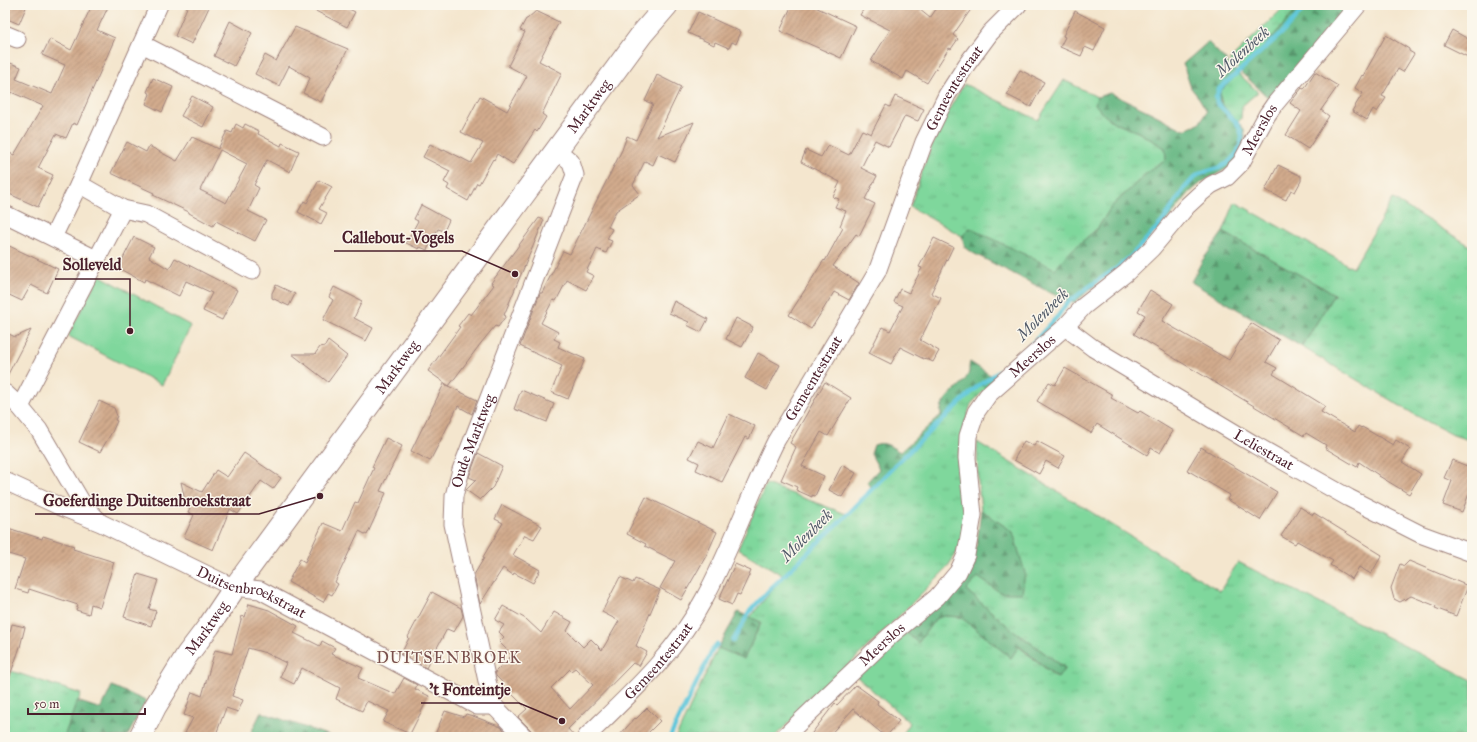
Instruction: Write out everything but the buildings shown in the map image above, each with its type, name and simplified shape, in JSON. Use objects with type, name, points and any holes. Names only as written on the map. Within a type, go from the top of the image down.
[{"type":"street","points":[[52,237],[79,184],[159,5]]},
{"type":"street","name":"Marktweg","points":[[140,737],[155,707],[187,655],[209,626],[235,587],[642,34],[668,5]]},
{"type":"street","name":"Gemeentestraat","points":[[586,737],[643,682],[667,655],[704,600],[720,568],[763,467],[776,441],[877,272],[924,142],[937,114],[967,64],[990,33],[1018,5]]},
{"type":"street","name":"Meerslos","points":[[784,737],[890,636],[937,597],[958,572],[966,555],[973,515],[967,449],[968,436],[976,412],[988,395],[1065,327],[1084,306],[1126,273],[1152,248],[1187,206],[1211,185],[1227,176],[1241,163],[1274,105],[1358,5]]},
{"type":"street","points":[[142,44],[323,137]]},
{"type":"street","name":"Oude Marktweg","points":[[494,706],[453,524],[454,496],[461,470],[575,175],[571,162],[557,150]]},
{"type":"street","points":[[79,184],[123,209],[146,214],[252,271]]},
{"type":"street","points":[[20,407],[123,209]]},
{"type":"street","points":[[5,214],[96,259]]},
{"type":"street","name":"Leliestraat","points":[[1065,327],[1093,348],[1349,498],[1420,534],[1472,553]]},
{"type":"street","points":[[5,393],[20,407],[39,430],[84,506],[101,523]]},
{"type":"street","name":"Duitsenbroekstraat","points":[[5,481],[59,506],[101,523],[235,587],[260,590],[477,706],[494,706]]},
{"type":"street","points":[[494,706],[524,737]]},
{"type":"green space","points":[[1286,5],[1301,5],[1241,72],[1230,60]]},
{"type":"green space","points":[[1301,5],[1352,5],[1274,103],[1241,72]]},
{"type":"green space","points":[[1208,42],[1238,73],[1220,92],[1220,101],[1244,129],[1244,146],[1234,165],[1202,182],[1190,192],[1164,224],[1141,247],[1074,303],[1053,294],[973,253],[965,247],[962,236],[970,228],[1055,269],[1071,251],[1098,228],[1111,207],[1149,171],[1166,159],[1165,148],[1138,132],[1115,123],[1104,115],[1095,104],[1097,97],[1110,93],[1184,130],[1199,124],[1207,111],[1191,88],[1183,64]]},
{"type":"green space","points":[[1238,73],[1258,92],[1242,106],[1241,119],[1238,122],[1223,106],[1220,92]]},
{"type":"green space","points":[[1064,80],[1097,97],[1096,104],[1115,123],[1138,132],[1165,148],[1166,159],[1149,171],[1111,207],[1098,228],[1071,251],[1055,270],[970,228],[962,236],[910,207],[927,157],[944,118],[964,84],[1038,120]]},
{"type":"green space","points":[[1393,199],[1472,247],[1472,441],[1453,435],[1417,416],[1302,347],[1334,294],[1223,232],[1235,202],[1353,268]]},
{"type":"green space","points":[[1223,232],[1334,294],[1302,347],[1191,282],[1202,261]]},
{"type":"green space","points":[[99,275],[191,326],[162,385],[68,336]]},
{"type":"green space","points":[[970,362],[995,378],[986,388],[981,384],[873,489],[867,482],[879,469],[871,454],[874,445],[885,444],[900,452],[941,415],[943,403],[966,378],[969,372]]},
{"type":"green space","points":[[982,383],[986,388],[971,404],[964,426],[958,466],[966,501],[967,532],[956,554],[946,569],[774,737],[676,737],[718,648],[744,658],[761,623],[750,617],[784,576],[738,549],[766,484],[846,514]]},
{"type":"green space","points":[[977,442],[1220,591],[1238,562],[1472,680],[1472,737],[901,737],[910,723],[856,676],[904,630],[918,643],[935,619],[943,616],[961,617],[1011,658],[1018,646],[1057,678],[1065,668],[1009,627],[966,590],[978,577],[1001,593],[1013,532],[981,510],[978,481]]},
{"type":"green space","points":[[981,510],[1013,532],[1025,573],[1022,593],[1001,593],[978,577],[966,590],[1009,627],[1065,668],[1058,678],[1019,646],[1011,658],[961,617],[944,616],[935,619],[918,643],[904,630],[973,555],[977,544]]},
{"type":"green space","points":[[738,612],[761,622],[744,659],[718,648]]},
{"type":"green space","points":[[5,669],[81,694],[64,737],[5,737]]},
{"type":"green space","points":[[112,686],[146,701],[127,737],[64,737],[77,701],[101,709]]},
{"type":"green space","points":[[261,712],[333,737],[249,737]]},
{"type":"waterway","name":"Molenbeek","points":[[733,641],[750,611],[771,588],[850,512],[900,460],[978,386],[1013,362],[1027,349],[1058,316],[1066,304],[1131,256],[1163,221],[1184,189],[1192,180],[1199,174],[1219,168],[1229,162],[1237,153],[1241,144],[1242,136],[1236,122],[1217,103],[1216,98],[1219,89],[1283,32],[1307,5]]},
{"type":"waterway","name":"Molenbeek","points":[[670,737],[713,649],[717,644]]},
{"type":"place","name":"Callebout-Vogels","points":[[515,274]]},
{"type":"place","name":"Solleveld","points":[[130,331]]},
{"type":"place","name":"Goeferdinge Duitsenbroekstraat","points":[[320,496]]},
{"type":"place","name":"'t Fonteintje","points":[[562,721]]},
{"type":"district","name":"DUITSENBROEK","points":[[449,657]]}]
